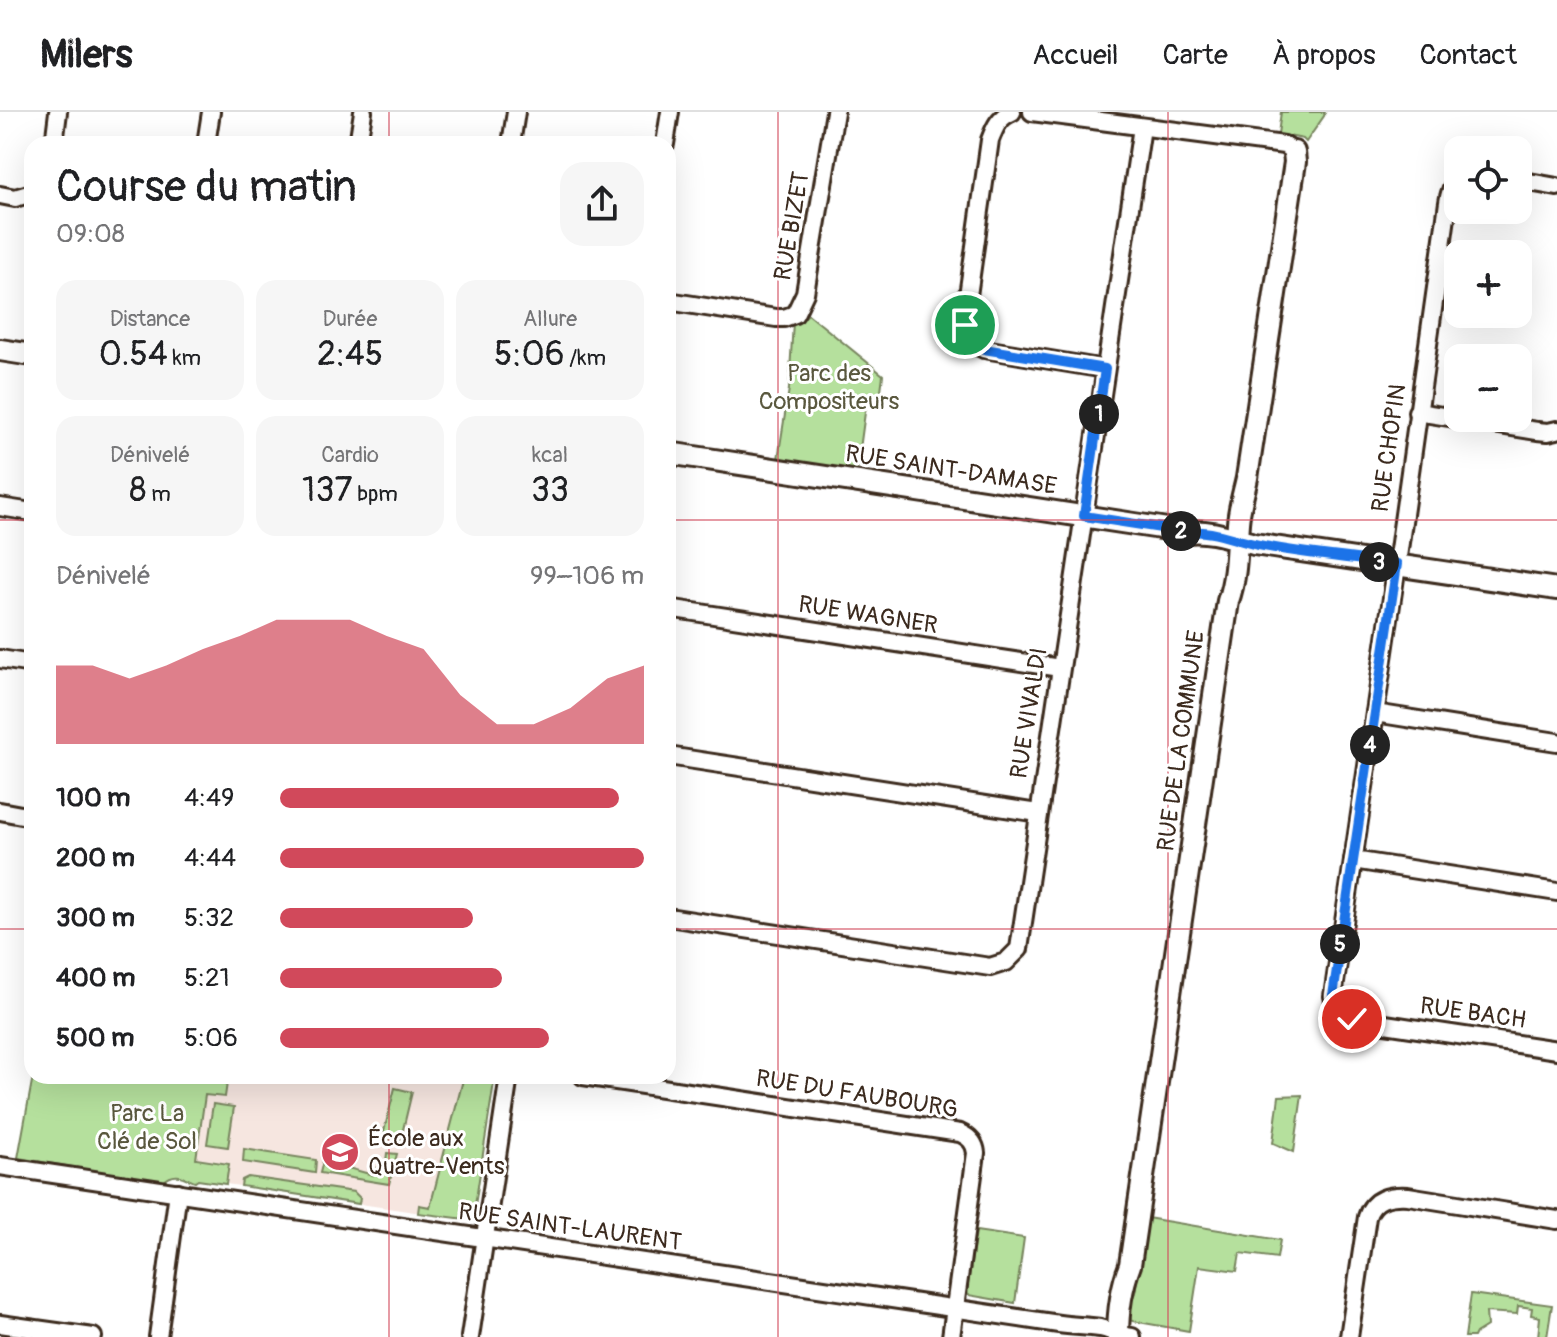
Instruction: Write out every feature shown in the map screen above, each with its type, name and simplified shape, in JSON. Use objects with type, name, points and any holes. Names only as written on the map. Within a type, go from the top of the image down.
[{"type":"street","points":[[55,136],[58,112]]},
{"type":"street","points":[[207,136],[211,112]]},
{"type":"street","points":[[359,136],[363,112]]},
{"type":"street","points":[[512,136],[516,112]]},
{"type":"street","points":[[666,136],[670,112]]},
{"type":"street","name":"RUE BIZET","points":[[676,302],[776,318],[795,314],[805,293],[835,112]]},
{"type":"street","points":[[1012,112],[998,122],[990,140],[965,317],[966,334],[970,341],[984,349],[1105,369]]},
{"type":"street","points":[[1032,112],[1284,145],[1294,152]]},
{"type":"street","name":"RUE VIVALDI","points":[[676,918],[990,967],[1001,965],[1019,949],[1142,127]]},
{"type":"street","name":"RUE DE LA COMMUNE","points":[[1122,1336],[1120,1311],[1124,1280],[1130,1265],[1228,601],[1234,585],[1238,523],[1294,152]]},
{"type":"street","points":[[1532,183],[1557,187]]},
{"type":"street","points":[[0,195],[24,196]]},
{"type":"street","name":"RUE CHOPIN","points":[[1338,1009],[1333,996],[1445,224]]},
{"type":"street","points":[[0,350],[24,354]]},
{"type":"street","points":[[1417,412],[1537,431],[1557,430]]},
{"type":"street","name":"RUE SAINT-DAMASE","points":[[676,454],[1187,532],[1220,534],[1254,544],[1557,589]]},
{"type":"street","points":[[0,507],[24,511]]},
{"type":"street","name":"RUE WAGNER","points":[[676,609],[1060,668]]},
{"type":"street","points":[[0,659],[24,663]]},
{"type":"street","points":[[1375,713],[1557,742]]},
{"type":"street","points":[[676,757],[1038,813]]},
{"type":"street","points":[[0,811],[24,816]]},
{"type":"street","points":[[1353,860],[1557,892]]},
{"type":"street","name":"RUE BACH","points":[[1338,1009],[1347,1018],[1360,1021],[1557,1050]]},
{"type":"street","points":[[470,1337],[508,1084]]},
{"type":"street","name":"RUE DU FAUBOURG","points":[[636,1084],[966,1136],[974,1143],[976,1153],[951,1337]]},
{"type":"street","name":"RUE SAINT-LAURENT","points":[[0,1166],[1101,1328],[1122,1336]]},
{"type":"street","points":[[158,1337],[178,1192]]},
{"type":"street","points":[[1349,1337],[1367,1217],[1380,1199],[1408,1196],[1557,1220]]},
{"type":"street","points":[[0,1324],[93,1337]]},
{"type":"shaded area","name":"École aux Quatre-Vents","points":[[218,1084],[494,1084],[474,1212],[461,1219],[226,1184],[229,1164],[196,1159],[205,1094]]},
{"type":"green space","points":[[1281,112],[1325,112],[1306,142],[1278,134]]},
{"type":"green space","name":"Parc des Compositeurs","points":[[808,314],[883,375],[879,406],[866,405],[857,471],[778,459],[789,389],[793,322],[802,320]]},
{"type":"green space","name":"Parc La Clé de Sol","points":[[32,1084],[227,1084],[225,1097],[205,1095],[196,1159],[229,1164],[226,1184],[195,1182],[175,1176],[163,1182],[18,1158]]},
{"type":"green space","points":[[462,1084],[494,1084],[474,1212],[465,1219],[418,1213],[419,1205],[430,1207]]},
{"type":"green space","points":[[395,1088],[412,1092],[400,1142],[382,1139]]},
{"type":"green space","points":[[1302,1095],[1294,1152],[1273,1143],[1279,1096]]},
{"type":"green space","points":[[213,1104],[234,1107],[228,1147],[207,1144]]},
{"type":"green space","points":[[244,1149],[316,1160],[315,1173],[243,1162]]},
{"type":"green space","points":[[387,1153],[397,1154],[389,1184],[320,1173],[323,1161],[373,1175],[375,1168],[385,1169]]},
{"type":"green space","points":[[248,1177],[354,1192],[360,1198],[359,1204],[241,1186],[242,1180]]},
{"type":"green space","points":[[1147,1218],[1280,1240],[1277,1258],[1240,1253],[1237,1271],[1199,1266],[1189,1331],[1127,1320],[1129,1304],[1135,1293]]},
{"type":"green space","points":[[976,1231],[1024,1238],[1015,1303],[968,1295]]},
{"type":"green space","points":[[1471,1294],[1552,1305],[1547,1337],[1538,1337],[1540,1317],[1531,1315],[1532,1308],[1518,1306],[1517,1314],[1486,1312],[1487,1326],[1474,1337],[1465,1337]]},
{"type":"place","name":"École aux Quatre-Vents","points":[[340,1152]]},
{"type":"route","points":[[965,325],[970,341],[984,349],[1105,369],[1084,516],[1220,534],[1254,544],[1397,564],[1333,996],[1342,1014],[1352,1019]]}]
